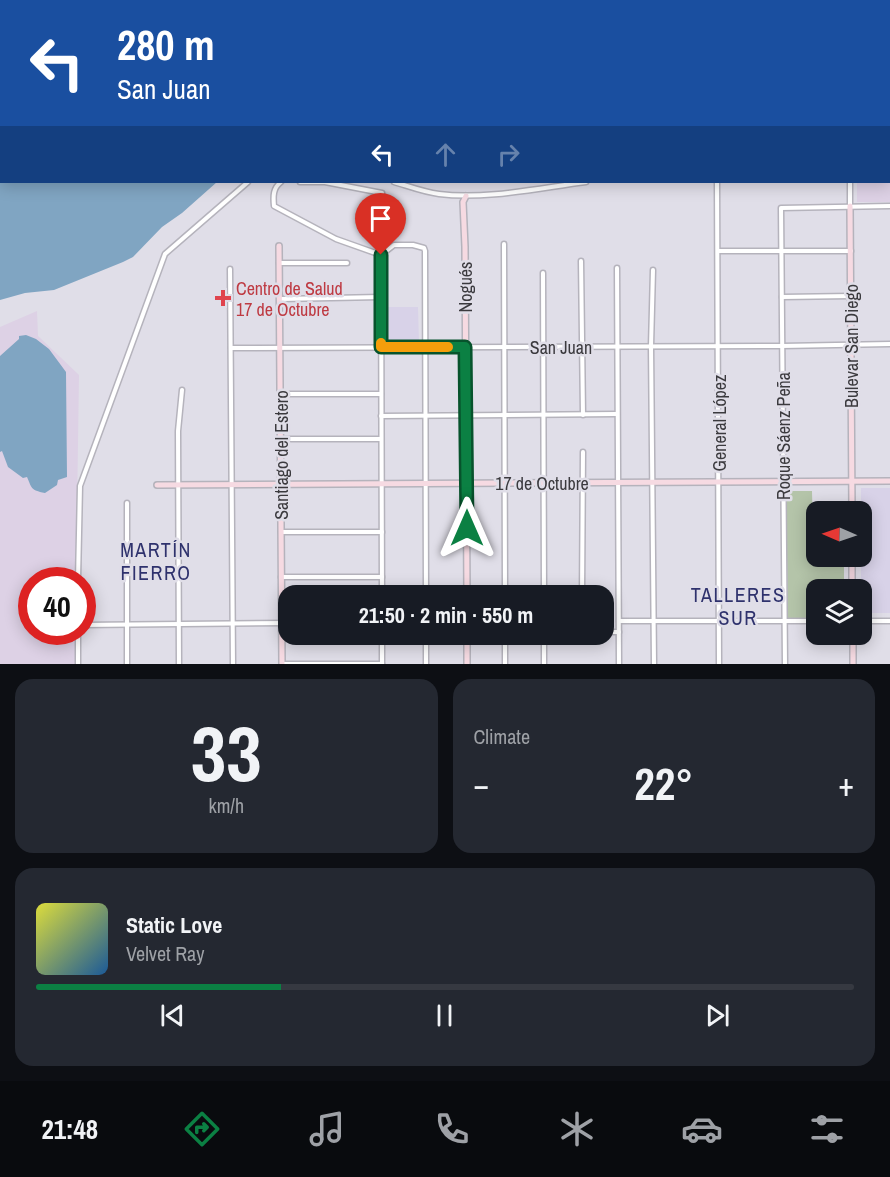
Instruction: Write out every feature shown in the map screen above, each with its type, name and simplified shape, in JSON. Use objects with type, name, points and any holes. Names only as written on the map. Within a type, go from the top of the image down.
[{"type":"street","points":[[78,567],[80,486],[165,254],[247,183]]},
{"type":"street","points":[[280,183],[273,196],[274,206],[336,239],[381,255]]},
{"type":"street","points":[[330,183],[382,193]]},
{"type":"street","points":[[398,183],[438,194],[465,196],[579,183]]},
{"type":"street","name":"General López","points":[[717,183],[719,664]]},
{"type":"street","name":"Bulevar San Diego","points":[[850,183],[852,501]]},
{"type":"street","name":"Nogués","points":[[465,196],[463,202],[467,585]]},
{"type":"street","points":[[850,206],[890,206]]},
{"type":"street","name":"Roque Sáenz Peña","points":[[785,664],[781,208],[850,206]]},
{"type":"street","points":[[381,255],[394,245],[413,244],[424,248],[426,585]]},
{"type":"street","points":[[504,244],[505,585]]},
{"type":"street","name":"Santiago del Estero","points":[[279,246],[282,585]]},
{"type":"street","points":[[718,251],[851,251]]},
{"type":"street","points":[[381,255],[382,585]]},
{"type":"street","points":[[581,261],[583,415]]},
{"type":"street","points":[[279,263],[347,263]]},
{"type":"street","points":[[617,268],[619,664]]},
{"type":"street","points":[[230,269],[233,664]]},
{"type":"street","points":[[653,270],[651,346],[654,664]]},
{"type":"street","points":[[543,273],[544,585]]},
{"type":"street","points":[[782,297],[851,296]]},
{"type":"street","points":[[279,299],[381,297]]},
{"type":"street","name":"San Juan","points":[[231,348],[890,344]]},
{"type":"street","points":[[178,664],[178,431],[182,390]]},
{"type":"street","points":[[280,394],[381,394]]},
{"type":"street","points":[[381,416],[617,414]]},
{"type":"street","points":[[280,439],[381,439]]},
{"type":"street","points":[[582,585],[583,452]]},
{"type":"street","name":"17 de Octubre","points":[[157,486],[890,481]]},
{"type":"street","points":[[127,503],[127,664]]},
{"type":"street","points":[[281,532],[382,532]]},
{"type":"street","points":[[281,577],[382,577]]},
{"type":"street","points":[[619,621],[806,621]]},
{"type":"street","points":[[872,621],[890,621]]},
{"type":"street","points":[[96,625],[278,623]]},
{"type":"street","points":[[614,632],[619,632]]},
{"type":"street","points":[[78,645],[78,664]]},
{"type":"street","name":"Santiago del Estero","points":[[282,664],[283,645]]},
{"type":"street","points":[[282,664],[382,664],[382,645]]},
{"type":"street","points":[[426,645],[426,664]]},
{"type":"street","points":[[467,645],[467,664]]},
{"type":"street","points":[[505,645],[505,664]]},
{"type":"street","points":[[544,645],[544,664]]},
{"type":"street","points":[[853,645],[853,664]]},
{"type":"shaded area","points":[[857,183],[890,183],[890,202],[857,202]]},
{"type":"shaded area","points":[[388,307],[418,307],[419,342],[388,342]]},
{"type":"shaded area","points":[[37,311],[38,336],[79,375],[76,567],[18,567],[18,645],[75,645],[75,664],[0,664],[0,327]]},
{"type":"shaded area","points":[[861,488],[890,488],[890,613],[872,613],[872,579],[861,579],[861,567],[872,567],[872,501],[861,501]]},
{"type":"green space","points":[[786,491],[812,491],[812,501],[806,501],[806,567],[844,567],[844,579],[806,579],[806,619],[788,619]]},
{"type":"water","points":[[0,183],[216,183],[182,213],[162,227],[133,257],[54,290],[25,293],[0,300]]},
{"type":"water","points":[[26,335],[49,349],[66,372],[67,477],[58,480],[57,485],[45,493],[34,490],[27,477],[23,478],[8,467],[2,451],[0,452],[0,356],[19,339],[19,336]]},
{"type":"slow traffic","points":[[381,343],[381,347],[448,347]]},
{"type":"place","name":"Centro de Salud 17 de Octubre","points":[[223,298]]},
{"type":"district","name":"MARTÍN FIERRO","points":[[156,560]]},
{"type":"district","name":"TALLERES SUR","points":[[738,606]]},
{"type":"route","points":[[381,255],[381,347],[465,347],[467,528]]}]
